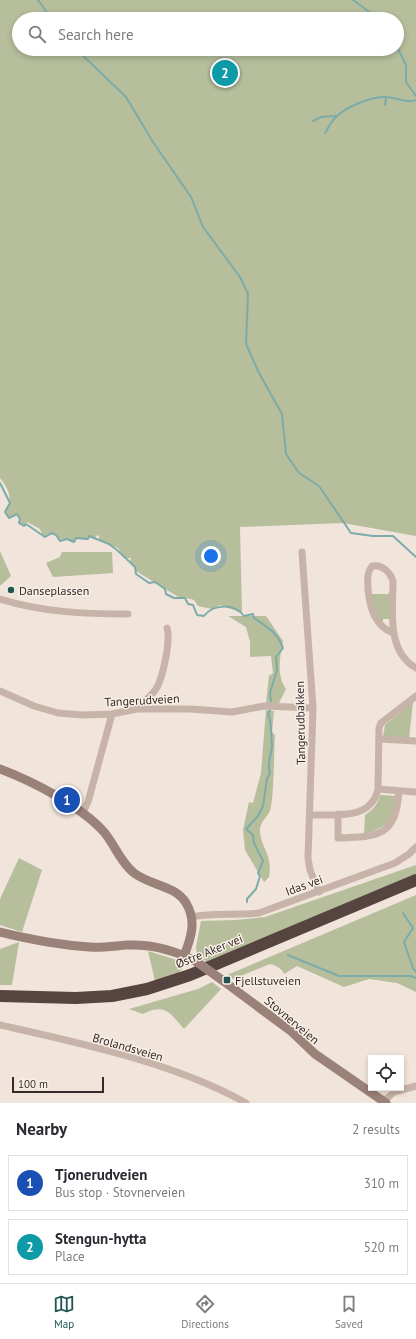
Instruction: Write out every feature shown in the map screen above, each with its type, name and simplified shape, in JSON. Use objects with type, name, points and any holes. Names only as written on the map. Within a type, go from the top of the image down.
[{"type":"highway","name":"Østre Aker vei","points":[[0,996],[76,998],[112,996],[147,989],[196,972],[416,880]]},
{"type":"highway","name":"Østre Aker vei","points":[[0,1003],[88,1006],[113,1004],[149,997],[193,982],[416,888]]},
{"type":"street","name":"Tangerudbakken","points":[[302,552],[313,708],[308,858],[319,892]]},
{"type":"street","points":[[393,634],[386,631],[372,613],[367,575],[372,566],[380,566],[386,570],[394,581],[393,634],[405,660],[416,668]]},
{"type":"street","points":[[0,600],[24,607],[49,611],[128,614]]},
{"type":"street","points":[[137,709],[156,689],[160,682],[169,638],[167,628]]},
{"type":"street","name":"Tangerudveien","points":[[0,691],[34,706],[58,713],[82,715],[112,714],[137,709],[190,709],[232,712],[264,706],[313,708]]},
{"type":"street","points":[[310,815],[359,812],[365,810],[374,802],[378,789],[379,739],[381,723],[416,696]]},
{"type":"street","points":[[82,814],[90,795],[112,714]]},
{"type":"street","points":[[379,739],[416,741]]},
{"type":"street","points":[[0,770],[38,786],[82,814],[104,832],[122,860],[132,872],[140,877],[171,889],[186,902],[192,917],[192,932],[184,956],[171,951],[148,946],[73,946],[0,932]]},
{"type":"street","points":[[378,789],[416,792]]},
{"type":"street","points":[[338,814],[338,838],[374,835],[383,831],[395,818],[398,808],[399,791]]},
{"type":"street","name":"Idas vei","points":[[192,917],[212,915],[242,916],[259,913],[394,863],[409,854],[416,847]]},
{"type":"street","name":"Stovnerveien","points":[[184,956],[197,962],[222,980],[292,1032],[315,1054],[385,1102]]},
{"type":"street","name":"Brolandsveien","points":[[0,1025],[126,1057],[171,1071],[219,1089],[246,1103]]},
{"type":"street","points":[[385,1102],[394,1092],[416,1086]]},
{"type":"green space","points":[[0,0],[416,0],[416,536],[343,523],[240,527],[242,613],[220,605],[212,609],[198,606],[194,600],[183,597],[180,598],[136,571],[136,567],[130,562],[131,558],[125,558],[118,548],[99,540],[99,536],[97,535],[95,539],[89,537],[86,540],[76,538],[74,542],[66,539],[58,540],[57,534],[43,536],[40,529],[27,522],[24,526],[19,523],[21,519],[17,513],[9,517],[6,512],[10,498],[6,486],[0,478]]},
{"type":"green space","points":[[0,551],[11,576],[0,586]]},
{"type":"green space","points":[[62,552],[112,552],[113,573],[53,577],[46,563],[60,557]]},
{"type":"green space","points":[[390,592],[391,619],[383,619],[383,623],[372,609],[372,594],[388,594]]},
{"type":"green space","points":[[228,616],[266,616],[283,641],[280,672],[286,689],[279,703],[266,703],[269,676],[273,673],[271,656],[250,657],[250,642],[246,627]]},
{"type":"green space","points":[[413,702],[409,739],[383,737],[385,725]]},
{"type":"green space","points":[[266,710],[274,711],[272,732],[275,735],[271,805],[270,811],[260,829],[261,839],[270,864],[269,877],[264,882],[245,850],[243,830],[249,802],[253,803],[261,773]]},
{"type":"green space","points":[[380,795],[397,796],[392,817],[384,826],[364,835],[365,815],[371,811],[378,802]]},
{"type":"green space","points":[[19,858],[42,870],[22,932],[0,925],[0,899]]},
{"type":"green space","points":[[416,865],[416,875],[208,963],[197,955],[196,947],[201,921],[265,917]]},
{"type":"green space","points":[[416,895],[416,992],[397,983],[369,979],[344,987],[297,966],[284,974],[282,970],[270,964],[233,979],[227,975]]},
{"type":"green space","points":[[19,942],[12,985],[0,985],[0,949]]},
{"type":"green space","points":[[148,951],[180,961],[184,966],[179,972],[167,978],[155,981]]},
{"type":"green space","points":[[212,982],[221,989],[184,1029],[171,1014],[166,1011],[157,1009],[143,1014],[129,1009],[198,989]]},
{"type":"waterway","points":[[38,0],[47,12]]},
{"type":"waterway","points":[[353,0],[369,12]]},
{"type":"waterway","points":[[83,56],[126,97],[153,142],[191,197],[203,227],[240,277],[248,294],[246,344],[259,373],[282,414],[286,454],[299,473],[319,486],[351,533],[373,536],[393,536],[416,557]]},
{"type":"waterway","points":[[402,56],[406,65],[406,82],[416,96]]},
{"type":"waterway","points":[[325,133],[332,121],[339,114],[366,100],[380,97],[390,97],[405,101],[416,100]]},
{"type":"waterway","points":[[385,105],[386,97]]},
{"type":"waterway","points":[[313,121],[321,117],[336,116]]},
{"type":"waterway","points":[[0,483],[10,503],[5,512],[9,518],[17,514],[20,519],[19,523],[24,526],[26,524],[45,537],[52,533],[56,535],[60,541],[67,539],[74,542],[76,538],[88,539],[89,536],[109,544],[135,567],[136,574],[149,583],[155,582],[165,589],[166,594],[174,598],[185,598],[188,604],[193,605],[197,615],[204,616],[208,612],[218,607],[229,607],[235,609],[244,616],[253,614],[254,618],[268,627],[275,634],[283,648],[276,657],[277,670],[270,693],[271,701]]},
{"type":"waterway","points":[[247,902],[247,899],[256,889],[260,876],[258,873],[263,861],[254,843],[253,835],[246,829],[258,816],[263,806],[267,779],[270,773],[269,762],[272,749],[271,725],[268,714],[270,710]]},
{"type":"waterway","points":[[403,913],[413,928],[404,942],[413,968],[416,972]]},
{"type":"waterway","points":[[288,955],[339,976],[411,976],[416,978]]},
{"type":"place","name":"Stengun-hytta","points":[[225,73]]},
{"type":"place","name":"Danseplassen","points":[[11,590]]},
{"type":"place","name":"Tjonerudveien","points":[[67,800]]},
{"type":"place","name":"Fjellstuveien","points":[[227,980]]}]
